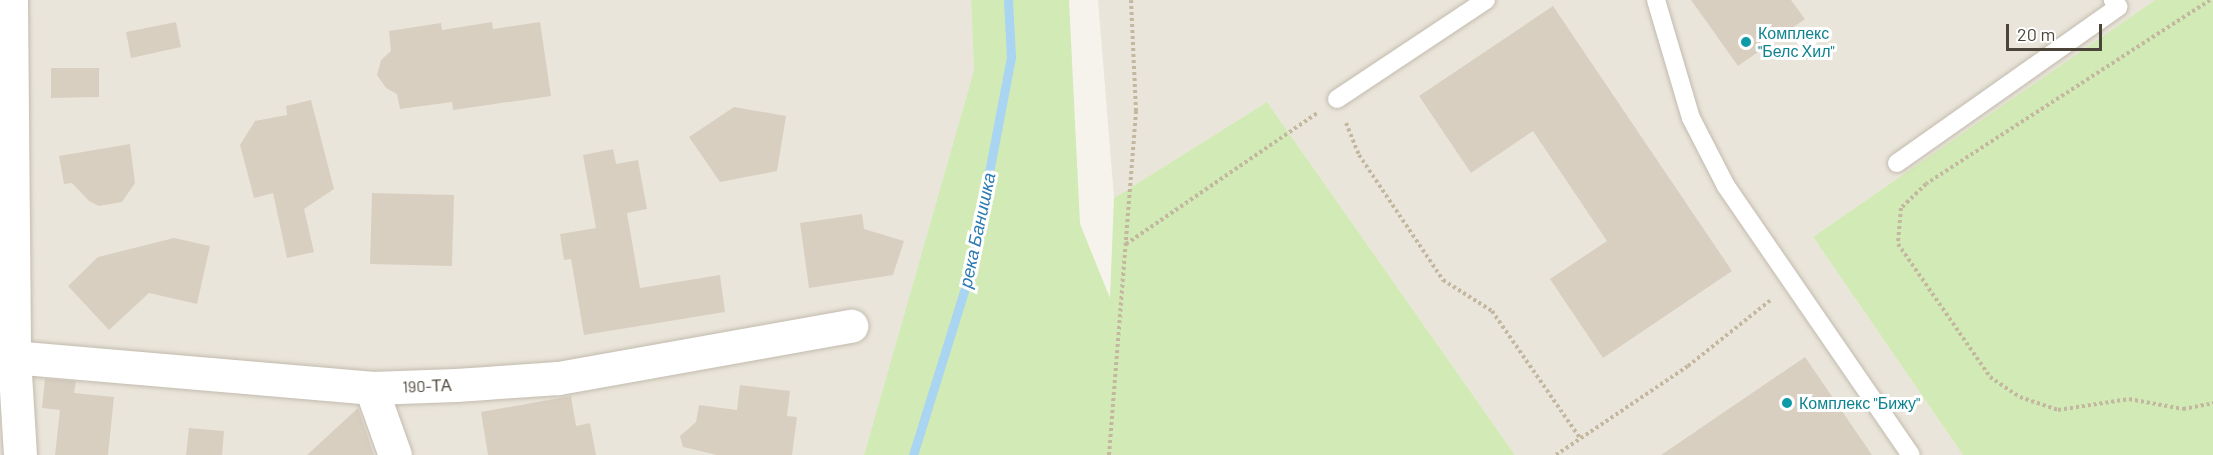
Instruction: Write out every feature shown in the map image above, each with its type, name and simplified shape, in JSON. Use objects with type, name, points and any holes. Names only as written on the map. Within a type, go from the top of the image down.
[{"type":"street","points":[[11,0],[7,357],[20,455]]},
{"type":"street","name":"190-ТА","points":[[7,357],[371,388],[558,378],[851,326]]},
{"type":"street","points":[[371,388],[395,455]]},
{"type":"lane","points":[[1337,99],[1486,0]]},
{"type":"lane","points":[[1656,0],[1691,118],[1726,186],[1911,455]]},
{"type":"lane","points":[[1897,163],[2118,7],[2113,0]]},
{"type":"path","points":[[1109,455],[1136,111],[1131,0]]},
{"type":"path","points":[[2210,0],[1926,184],[1901,208],[1898,244],[1990,377],[2020,397],[2058,410],[2129,399],[2184,409],[2213,403]]},
{"type":"path","points":[[1126,244],[1337,99],[1359,155],[1417,245],[1443,280],[1492,311],[1580,438]]},
{"type":"path","points":[[1556,455],[1688,366],[1773,298],[1781,269]]},
{"type":"shaded area","points":[[0,0],[971,0],[974,70],[864,455],[0,455]]},
{"type":"shaded area","points":[[1098,0],[2155,0],[1813,237],[1963,455],[1515,455],[1267,102],[1114,198]]},
{"type":"green space","points":[[971,0],[1069,0],[1080,224],[1110,298],[1114,198],[1267,102],[1515,455],[864,455],[974,70]]},
{"type":"green space","points":[[2155,0],[2213,0],[2213,455],[1963,455],[1813,237]]},
{"type":"building","name":"Комплекс \"Белс Хил\"","points":[[1691,0],[1791,0],[1805,19],[1738,66]]},
{"type":"building","points":[[1553,6],[1732,271],[1603,358],[1550,279],[1607,241],[1533,131],[1471,173],[1419,96]]},
{"type":"building","points":[[176,22],[181,47],[131,58],[126,32]]},
{"type":"building","points":[[492,22],[493,29],[540,22],[551,96],[453,110],[452,102],[400,109],[397,94],[386,88],[377,75],[381,60],[391,51],[389,31],[441,23],[442,30]]},
{"type":"building","points":[[51,68],[99,68],[99,97],[51,98]]},
{"type":"building","points":[[311,100],[334,189],[304,209],[314,252],[287,258],[273,193],[254,198],[240,145],[255,121],[287,115],[286,106]]},
{"type":"building","points":[[734,107],[786,116],[777,171],[720,182],[689,137]]},
{"type":"building","points":[[130,144],[135,183],[122,202],[99,206],[89,201],[72,183],[64,184],[59,156]]},
{"type":"building","points":[[613,149],[616,164],[638,160],[647,209],[627,213],[640,288],[720,275],[725,312],[584,335],[571,259],[564,260],[560,234],[596,228],[583,155]]},
{"type":"building","points":[[372,193],[454,195],[452,266],[370,264]]},
{"type":"building","points":[[862,214],[864,229],[904,241],[893,275],[809,288],[800,223]]},
{"type":"building","points":[[174,238],[210,246],[197,304],[149,293],[109,330],[68,286],[98,257]]},
{"type":"building","name":"Комплекс \"Бижу\"","points":[[1805,357],[1872,455],[1661,455]]},
{"type":"building","points":[[45,379],[76,381],[74,393],[114,397],[108,455],[55,455],[60,410],[42,408]]},
{"type":"building","points":[[740,385],[790,391],[787,416],[797,417],[792,455],[717,455],[683,447],[680,436],[696,422],[699,405],[737,410]]},
{"type":"building","points":[[571,396],[576,426],[590,423],[596,455],[488,455],[481,412]]},
{"type":"building","points":[[358,408],[374,455],[307,455]]},
{"type":"building","points":[[189,428],[224,431],[222,455],[186,455]]},
{"type":"waterway","name":"река Банишка","points":[[913,455],[970,272],[1011,57],[1008,0]]},
{"type":"place","name":"Комплекс \"Белс Хил\"","points":[[1746,42]]},
{"type":"place","name":"Комплекс \"Бижу\"","points":[[1787,403]]}]
